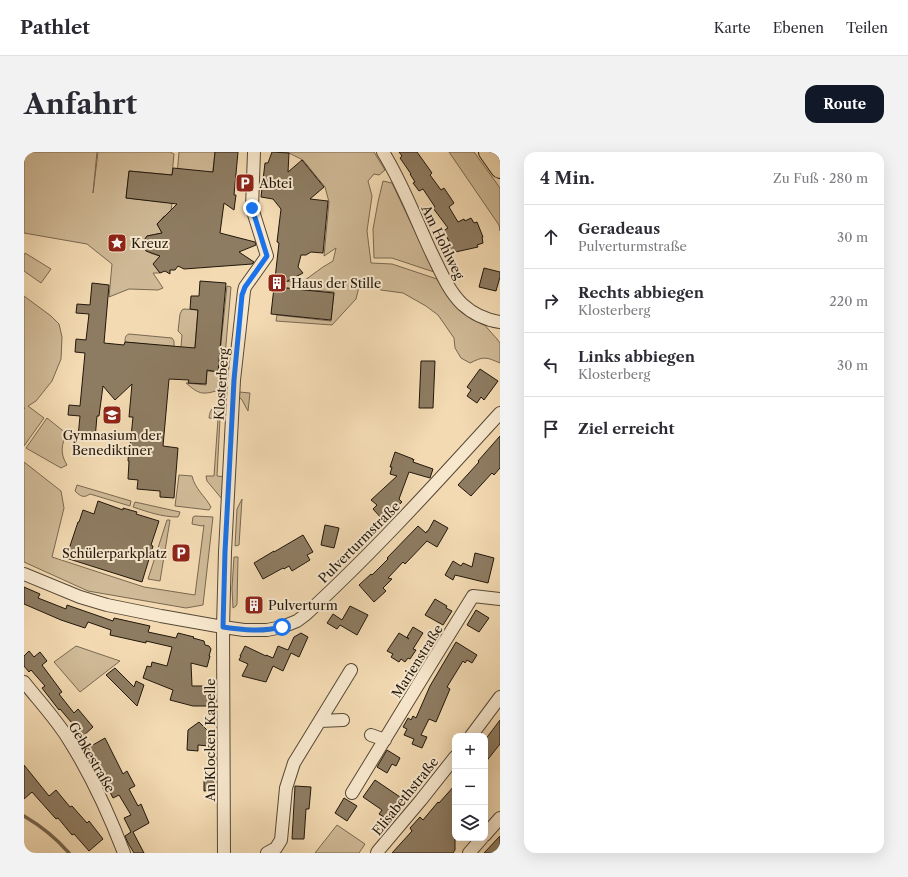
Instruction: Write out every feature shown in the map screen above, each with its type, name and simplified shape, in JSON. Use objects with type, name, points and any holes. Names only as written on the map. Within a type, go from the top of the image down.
[{"type":"main road","points":[[488,152],[500,169]]},
{"type":"street","name":"Klosterberg","points":[[223,627],[225,552],[234,380],[242,295],[245,287],[267,256],[252,208],[254,152]]},
{"type":"street","name":"Am Hohlweg","points":[[383,152],[448,286],[470,310],[486,319],[500,322]]},
{"type":"street","name":"Pulverturmstraße","points":[[24,574],[80,597],[107,605],[244,630],[256,631],[282,627],[297,621],[305,615],[365,558],[500,414]]},
{"type":"street","name":"Marienstraße","points":[[352,793],[473,596],[500,599]]},
{"type":"street","name":"An Klocken Kapelle","points":[[223,627],[224,853]]},
{"type":"street","points":[[267,853],[276,848],[281,840],[286,788],[294,764],[351,670]]},
{"type":"street","name":"Gebkestraße","points":[[24,682],[54,719],[82,762],[94,784],[124,853]]},
{"type":"street","points":[[473,733],[500,697]]},
{"type":"street","points":[[320,721],[343,720]]},
{"type":"street","points":[[371,735],[385,740]]},
{"type":"street","name":"Elisabethstraße","points":[[377,853],[452,761]]},
{"type":"street","points":[[488,832],[500,818]]},
{"type":"street","points":[[469,853],[479,841]]},
{"type":"shaded area","points":[[24,152],[97,152],[93,193],[98,152],[170,152],[174,154],[172,175],[129,171],[126,198],[172,203],[170,219],[164,216],[157,224],[162,233],[147,236],[143,242],[146,250],[160,256],[154,264],[160,273],[153,273],[163,288],[158,290],[129,289],[109,297],[112,264],[87,244],[24,233]]},
{"type":"shaded area","points":[[179,152],[215,152],[212,179],[177,175]]},
{"type":"shaded area","points":[[283,152],[374,152],[385,170],[379,175],[374,174],[368,181],[372,196],[367,231],[371,263],[392,264],[437,279],[451,296],[481,321],[500,343],[500,363],[485,358],[470,363],[461,358],[455,348],[454,338],[438,315],[426,306],[403,293],[381,290],[360,283],[356,299],[332,325],[276,321],[277,315],[331,321],[334,292],[279,287],[280,281],[297,282],[305,280],[333,261],[336,248],[324,256],[329,202],[325,187],[303,160],[289,153]]},
{"type":"shaded area","points":[[449,152],[474,152],[500,188],[500,231],[499,225]]},
{"type":"shaded area","points":[[383,181],[392,183],[434,272],[392,258],[374,258],[373,229]]},
{"type":"shaded area","points":[[25,253],[51,269],[41,283],[24,271]]},
{"type":"shaded area","points":[[227,286],[231,287],[222,390],[200,393],[186,383],[206,385],[207,371],[218,372]]},
{"type":"shaded area","points":[[24,296],[51,316],[59,324],[62,337],[61,359],[52,381],[36,401],[28,406],[44,418],[24,446],[25,408]]},
{"type":"shaded area","points":[[184,309],[198,310],[194,357],[181,347],[182,335],[178,331],[180,314]]},
{"type":"shaded area","points":[[129,334],[172,338],[174,341],[174,347],[125,342],[126,336]]},
{"type":"shaded area","points":[[239,392],[250,393],[248,411],[239,397]]},
{"type":"shaded area","points":[[218,405],[226,410],[229,419],[220,419],[217,476],[226,477],[222,499],[207,481],[206,476],[214,476],[218,419],[209,418],[211,410]]},
{"type":"shaded area","points":[[47,418],[67,434],[63,442],[62,453],[67,465],[61,468],[26,448]]},
{"type":"shaded area","points":[[24,462],[61,491],[64,508],[52,557],[144,587],[195,595],[204,525],[192,524],[193,517],[213,517],[203,605],[186,608],[88,591],[24,562]]},
{"type":"shaded area","points":[[179,475],[192,476],[195,485],[211,507],[209,510],[175,506]]},
{"type":"shaded area","points":[[77,485],[131,501],[130,506],[90,494],[81,496],[75,491]]},
{"type":"shaded area","points":[[242,499],[239,545],[235,546],[237,509]]},
{"type":"shaded area","points":[[135,502],[180,512],[178,517],[161,515],[133,507]]},
{"type":"shaded area","points":[[167,520],[170,520],[160,581],[148,579]]},
{"type":"shaded area","points":[[234,557],[238,557],[237,604],[233,608],[232,588]]},
{"type":"shaded area","points":[[76,646],[120,661],[80,692],[54,662]]},
{"type":"shaded area","points":[[337,825],[365,844],[359,853],[315,853]]},
{"type":"building","points":[[215,152],[238,152],[234,210],[224,203],[220,233],[255,242],[256,245],[239,252],[254,262],[252,264],[184,269],[178,266],[175,270],[170,270],[170,274],[165,271],[160,273],[153,264],[160,256],[146,251],[143,246],[143,242],[147,236],[162,233],[157,224],[177,204],[126,198],[129,171],[172,175],[173,168],[213,172]]},
{"type":"building","points":[[272,152],[289,153],[288,172],[302,160],[324,187],[310,199],[328,201],[323,253],[311,252],[306,255],[301,255],[298,267],[303,273],[276,287],[334,293],[331,320],[271,314],[279,243],[277,242],[281,209],[273,199],[261,197],[265,163],[268,163]]},
{"type":"building","points":[[399,152],[417,152],[432,173],[430,175],[441,190],[444,188],[454,203],[449,207],[458,222],[471,218],[474,223],[477,222],[483,237],[483,243],[477,245],[478,247],[451,253],[449,241],[443,231],[448,228],[433,208],[435,207],[423,189],[419,191],[413,183],[415,182],[400,158],[402,156]]},
{"type":"building","points":[[484,268],[500,272],[496,291],[479,287]]},
{"type":"building","points":[[200,281],[226,283],[218,372],[207,370],[206,384],[188,383],[189,380],[169,379],[163,446],[178,448],[174,498],[160,497],[160,491],[137,489],[138,480],[128,479],[129,446],[133,417],[129,417],[132,384],[115,400],[103,386],[99,416],[97,416],[95,439],[78,437],[80,416],[68,415],[69,405],[80,406],[85,353],[75,352],[76,339],[86,340],[89,314],[76,313],[77,304],[90,305],[92,283],[109,285],[104,343],[124,345],[125,342],[195,348],[198,310],[190,309],[191,296],[199,296]]},
{"type":"building","points":[[421,361],[435,361],[433,408],[419,408]]},
{"type":"building","points":[[480,369],[498,381],[484,400],[481,397],[477,403],[467,396],[471,390],[467,387]]},
{"type":"building","points":[[500,436],[500,468],[494,475],[492,473],[471,496],[458,485]]},
{"type":"building","points":[[395,452],[413,460],[414,459],[413,462],[433,469],[430,478],[409,472],[399,499],[402,502],[383,520],[373,509],[377,505],[371,500],[397,476],[390,474],[392,467],[390,467]]},
{"type":"building","points":[[98,501],[123,510],[123,508],[137,512],[136,514],[159,521],[151,545],[153,546],[142,582],[66,558],[83,510],[94,514]]},
{"type":"building","points":[[434,520],[448,528],[437,547],[427,541],[405,564],[403,562],[388,578],[392,579],[383,588],[386,591],[374,602],[359,585],[371,574],[372,575],[388,559],[387,558],[418,526],[426,533]]},
{"type":"building","points":[[325,525],[339,528],[334,548],[321,545]]},
{"type":"building","points":[[303,535],[313,552],[307,555],[310,560],[292,571],[289,566],[263,579],[254,563]]},
{"type":"building","points":[[475,553],[494,558],[488,583],[455,575],[453,580],[445,575],[453,561],[461,566],[463,563],[472,567]]},
{"type":"building","points":[[24,587],[40,594],[38,598],[66,609],[67,605],[113,621],[114,618],[150,626],[148,632],[176,638],[178,633],[204,641],[205,645],[209,646],[211,649],[210,656],[207,667],[191,663],[192,686],[209,686],[209,706],[193,706],[170,700],[173,690],[143,678],[147,666],[151,667],[152,662],[167,666],[172,647],[110,635],[111,630],[88,622],[85,628],[61,620],[24,604]]},
{"type":"building","points":[[435,599],[447,606],[446,608],[452,611],[443,625],[425,615]]},
{"type":"building","name":"Pulverturm","points":[[256,601],[258,604],[257,609],[251,609],[249,607],[249,602]]},
{"type":"building","points":[[350,606],[368,615],[357,635],[340,625],[337,629],[327,623],[333,614],[342,620]]},
{"type":"building","points":[[476,610],[489,618],[479,632],[467,625]]},
{"type":"building","points":[[413,627],[423,633],[413,649],[416,650],[410,659],[408,658],[405,662],[401,659],[399,662],[391,657],[393,654],[387,651],[399,633],[409,639],[407,637]]},
{"type":"building","points":[[301,633],[308,637],[299,657],[291,653],[283,671],[273,666],[266,682],[242,676],[248,664],[239,660],[245,646],[273,658],[278,646],[288,650],[294,637]]},
{"type":"building","points":[[456,642],[477,655],[472,663],[467,660],[465,663],[463,661],[447,687],[450,689],[436,722],[429,719],[421,735],[427,737],[422,748],[412,744],[414,739],[404,735],[407,729],[403,727],[408,718],[411,720],[413,716],[416,718],[430,686]]},
{"type":"building","points":[[29,651],[34,657],[40,652],[47,661],[42,665],[62,692],[59,694],[74,713],[78,709],[93,727],[83,736],[60,709],[59,710],[42,688],[45,686],[31,670],[29,672],[24,666],[24,656]]},
{"type":"building","points":[[115,668],[134,687],[136,681],[144,685],[137,706],[106,675]]},
{"type":"building","points":[[500,720],[500,744],[488,759],[488,736]]},
{"type":"building","points":[[199,722],[209,732],[209,746],[198,745],[198,751],[187,750],[188,730]]},
{"type":"building","points":[[105,738],[123,774],[127,771],[135,786],[129,789],[138,806],[141,804],[149,823],[133,832],[144,853],[134,853],[128,843],[125,836],[131,832],[124,818],[131,815],[119,795],[113,798],[86,749]]},
{"type":"building","points":[[387,750],[400,758],[396,766],[392,764],[387,773],[377,767]]},
{"type":"building","points":[[24,765],[49,796],[56,790],[70,807],[72,806],[87,823],[89,821],[103,839],[89,851],[74,834],[72,835],[58,818],[56,819],[32,792],[24,799]]},
{"type":"building","points":[[204,780],[214,780],[214,790],[204,791]]},
{"type":"building","points":[[375,780],[403,799],[389,820],[379,814],[382,810],[363,797]]},
{"type":"building","points":[[295,786],[311,787],[309,809],[306,809],[304,839],[292,839]]},
{"type":"building","points":[[452,788],[452,841],[455,841],[455,850],[453,853],[392,853],[412,831],[410,828],[420,817],[423,820],[438,802],[439,803]]},
{"type":"building","points":[[344,798],[357,806],[347,821],[335,813]]},
{"type":"building","points":[[500,836],[500,853],[484,853]]},
{"type":"waterway","points":[[24,816],[59,842],[69,853]]},
{"type":"place","name":"Abtei","points":[[245,183]]},
{"type":"place","name":"Kreuz","points":[[117,243]]},
{"type":"place","name":"Haus der Stille","points":[[277,283]]},
{"type":"place","name":"Gymnasium der Benediktiner","points":[[112,415]]},
{"type":"place","name":"Schülerparkplatz","points":[[181,553]]},
{"type":"place","name":"Pulverturm","points":[[254,605]]},
{"type":"route","points":[[252,208],[267,256],[245,287],[242,295],[234,380],[225,552],[223,627],[256,631],[282,627]]}]
